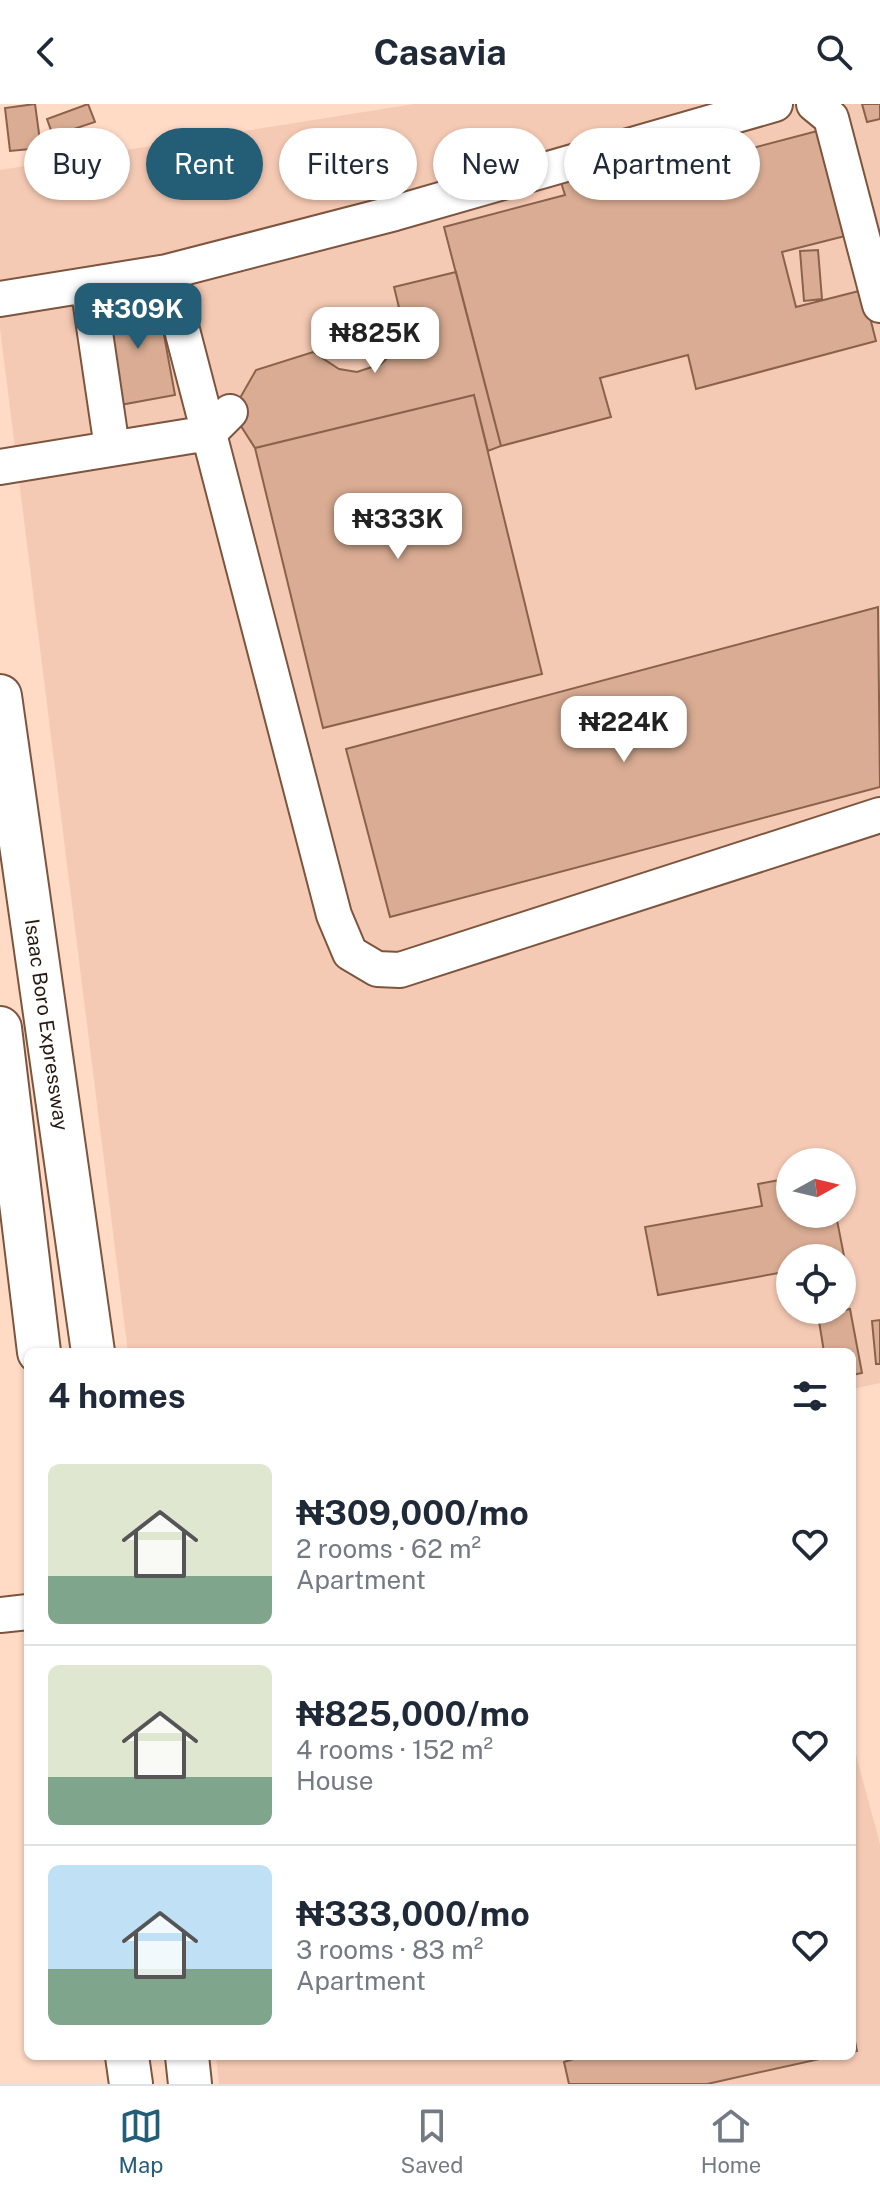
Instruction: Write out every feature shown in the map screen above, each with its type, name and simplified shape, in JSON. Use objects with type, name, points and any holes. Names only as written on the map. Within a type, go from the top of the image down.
[{"type":"main road","name":"Isaac Boro Expressway","points":[[0,696],[92,1348]]},
{"type":"main road","points":[[0,1028],[3,1086],[38,1348]]},
{"type":"main road","points":[[128,2060],[131,2084]]},
{"type":"main road","points":[[187,2060],[190,2084]]},
{"type":"street","points":[[0,299],[167,272],[395,213],[775,104]]},
{"type":"street","points":[[814,104],[831,118],[880,305]]},
{"type":"street","points":[[167,272],[220,422],[334,915],[350,953],[377,969],[400,970],[880,815]]},
{"type":"street","points":[[88,285],[112,448]]},
{"type":"street","points":[[0,467],[112,448],[220,422]]},
{"type":"street","points":[[0,1615],[24,1612]]},
{"type":"shaded area","points":[[414,104],[880,104],[880,1383],[856,1388],[856,1348],[128,1348],[0,328],[0,170],[24,166],[24,200],[130,200],[130,149],[146,147],[146,200],[263,200],[263,128]]},
{"type":"shaded area","points":[[856,1755],[880,1844],[880,2084],[219,2084],[216,2060],[856,2060]]},
{"type":"building","points":[[35,104],[38,128],[24,128],[24,150],[10,151],[5,108]]},
{"type":"building","points":[[88,104],[95,122],[77,128],[50,128],[47,119]]},
{"type":"building","points":[[862,104],[880,104],[880,119],[867,122]]},
{"type":"building","points":[[821,130],[849,235],[782,252],[796,307],[863,290],[876,341],[696,389],[688,355],[600,378],[611,417],[501,446],[444,227],[564,195],[564,200],[760,200],[760,146]]},
{"type":"building","points":[[818,250],[822,299],[804,301],[800,251]]},
{"type":"building","points":[[456,272],[501,446],[488,451],[474,395],[255,448],[232,412],[256,370],[313,352],[339,369],[357,372],[381,364],[399,347],[404,328],[394,287]]},
{"type":"building","points":[[157,297],[175,395],[120,405],[102,307]]},
{"type":"building","points":[[474,395],[542,674],[323,728],[255,448]]},
{"type":"building","points":[[878,607],[880,787],[390,917],[346,749]]},
{"type":"building","points":[[776,1181],[776,1228],[839,1228],[842,1244],[776,1244],[776,1274],[658,1295],[645,1227],[762,1206],[758,1184]]},
{"type":"building","points":[[880,1320],[880,1364],[876,1364],[872,1321]]},
{"type":"building","points":[[819,1324],[853,1324],[862,1373],[856,1374],[856,1348],[823,1348]]},
{"type":"building","points":[[815,2060],[707,2084],[569,2084],[564,2062]]}]
